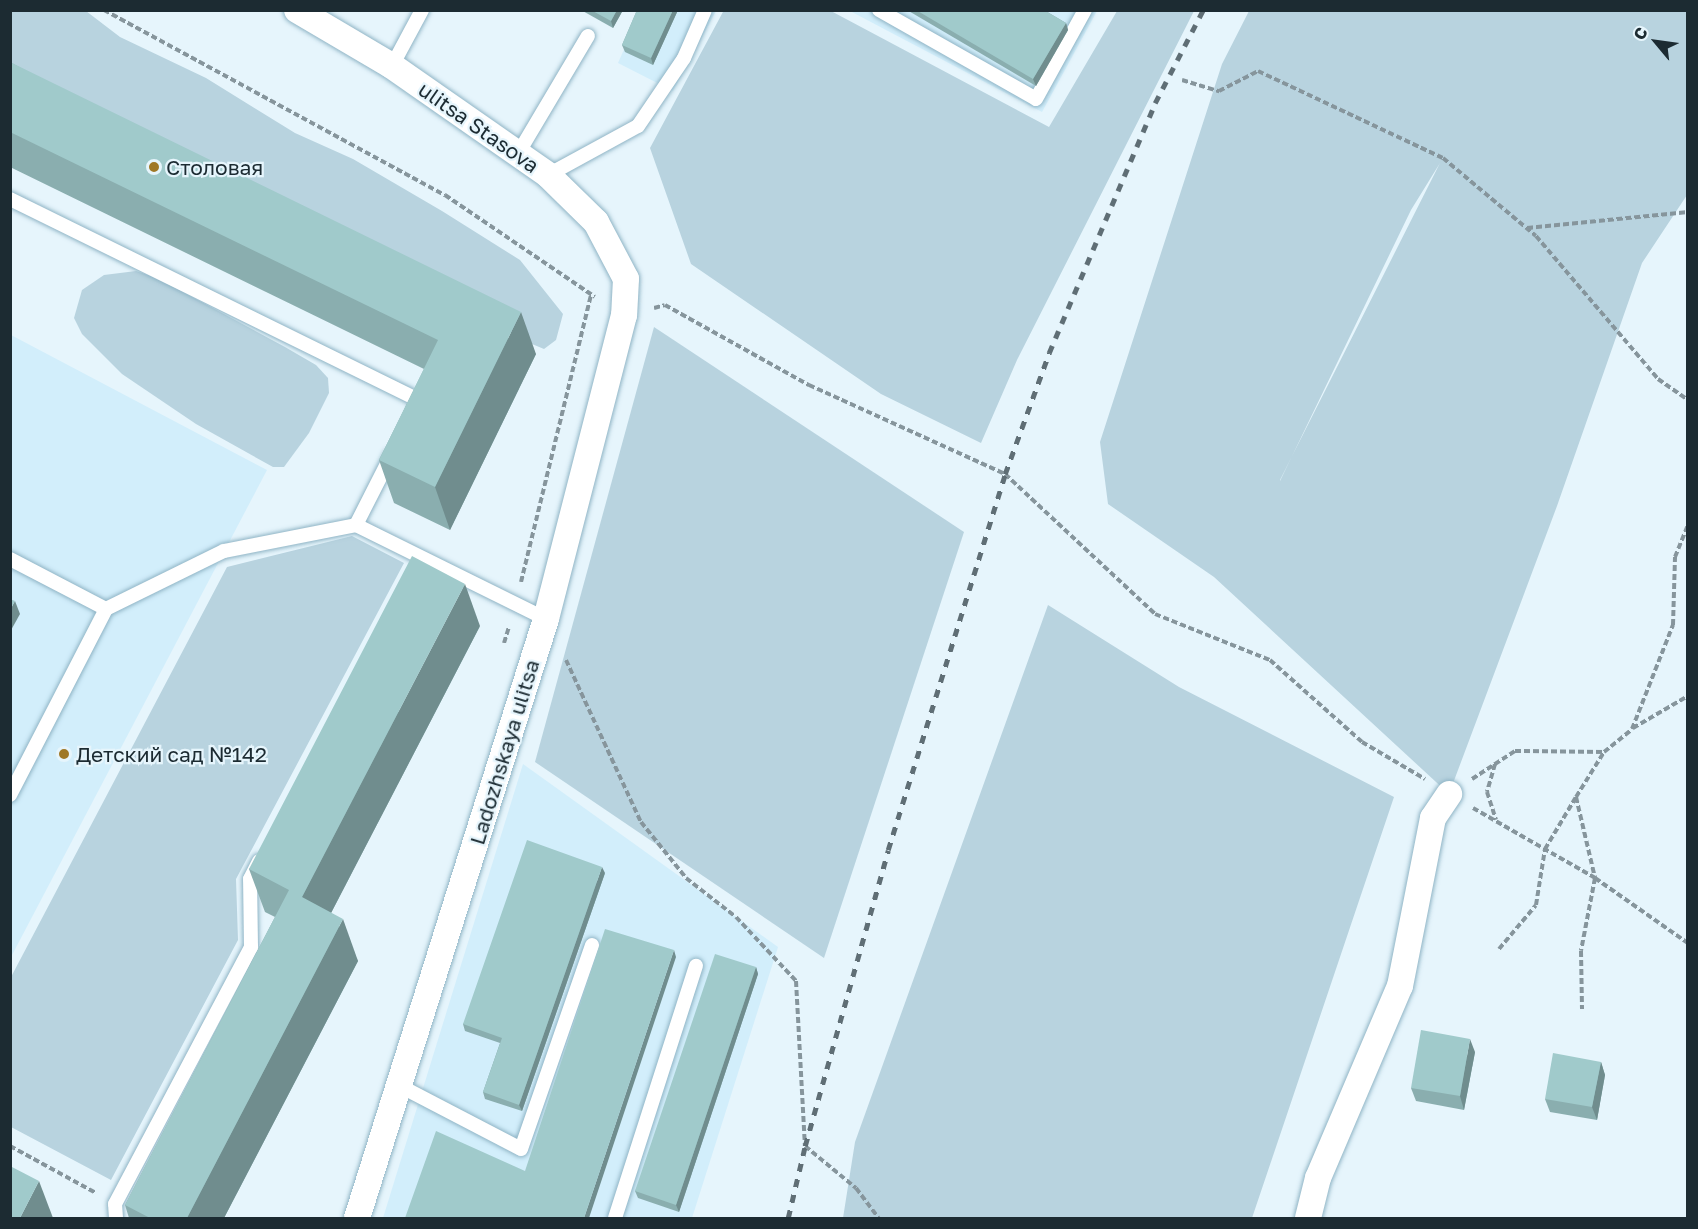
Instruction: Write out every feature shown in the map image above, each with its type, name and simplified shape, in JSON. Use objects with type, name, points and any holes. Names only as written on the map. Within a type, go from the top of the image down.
[{"type":"street","name":"ulitsa Stasova","points":[[297,10],[392,66],[519,152],[548,175],[596,222],[626,279]]},
{"type":"street","name":"Ladozhskaya ulitsa","points":[[357,1218],[546,619],[624,315],[626,279]]},
{"type":"street","points":[[1308,1218],[1318,1178],[1400,986],[1433,818],[1449,794]]},
{"type":"lane","points":[[392,66],[423,10]]},
{"type":"lane","points":[[548,175],[638,126],[684,58],[705,10]]},
{"type":"lane","points":[[879,10],[1036,99],[1080,12]]},
{"type":"lane","points":[[519,152],[588,36]]},
{"type":"lane","points":[[10,199],[419,400],[408,421]]},
{"type":"lane","points":[[356,525],[398,442]]},
{"type":"lane","points":[[10,795],[106,609],[224,551],[356,525],[417,562],[546,619]]},
{"type":"lane","points":[[10,559],[106,609]]},
{"type":"lane","points":[[116,1218],[115,1204],[251,947],[250,879],[266,848]]},
{"type":"lane","points":[[400,1086],[521,1149],[592,945]]},
{"type":"lane","points":[[615,1218],[696,966]]},
{"type":"path","points":[[104,10],[445,195],[624,315],[665,305],[809,385],[995,470],[1014,482],[1155,614],[1270,660],[1362,741],[1595,878],[1688,943]]},
{"type":"path","points":[[1182,80],[1219,91],[1258,71],[1443,158],[1526,228],[1658,379],[1688,399]]},
{"type":"path","points":[[1526,228],[1688,212]]},
{"type":"path","points":[[502,649],[516,604],[591,294]]},
{"type":"path","points":[[1632,729],[1673,625],[1675,557],[1688,525]]},
{"type":"path","points":[[546,619],[641,822],[686,878],[736,916],[796,981],[804,1146],[856,1188],[879,1218]]},
{"type":"path","points":[[1499,949],[1536,906],[1545,849],[1604,752],[1632,729],[1688,696]]},
{"type":"path","points":[[1449,794],[1515,751],[1604,752]]},
{"type":"path","points":[[1495,764],[1487,792],[1496,821]]},
{"type":"path","points":[[1576,797],[1595,878],[1581,951],[1582,1009]]},
{"type":"path","points":[[10,1146],[115,1204]]},
{"type":"shaded area","points":[[724,10],[831,11],[1049,127],[1117,11],[1194,11],[1017,360],[981,443],[881,394],[691,264],[650,148]]},
{"type":"shaded area","points":[[11,11],[86,11],[120,37],[206,78],[295,133],[353,159],[442,211],[520,260],[563,314],[556,340],[544,349],[532,344],[11,75]]},
{"type":"shaded area","points":[[641,11],[716,11],[673,91],[618,63]]},
{"type":"shaded area","points":[[850,11],[1097,11],[1042,112]]},
{"type":"shaded area","points":[[1249,11],[1687,11],[1687,195],[1642,263],[1557,506],[1449,794],[1214,577],[1108,504],[1100,442],[1222,64]],"holes":[[[1440,163],[1291,457],[1411,210]]]},
{"type":"shaded area","points":[[136,271],[157,278],[285,347],[316,365],[328,378],[329,393],[309,433],[284,467],[273,467],[196,424],[122,374],[82,334],[74,318],[82,290],[104,275]]},
{"type":"shaded area","points":[[654,327],[964,532],[824,958],[535,762]]},
{"type":"shaded area","name":"Детский сад №142","points":[[11,335],[267,470],[11,957]]},
{"type":"shaded area","points":[[352,536],[404,563],[236,879],[238,940],[111,1180],[11,1127],[11,977],[227,567]]},
{"type":"shaded area","points":[[1048,605],[1179,687],[1394,797],[1252,1218],[843,1218],[855,1142]]},
{"type":"shaded area","points":[[523,764],[778,947],[692,1218],[383,1218]]},
{"type":"building","points":[[591,10],[617,10],[611,21]]},
{"type":"building","points":[[637,10],[673,10],[651,58],[622,45]]},
{"type":"building","points":[[916,10],[1044,10],[1066,23],[1033,79]]},
{"type":"building","points":[[10,62],[521,312],[435,487],[379,460],[438,340],[10,132]]},
{"type":"building","points":[[412,556],[465,584],[302,897],[343,919],[187,1218],[150,1218],[125,1205],[289,890],[249,869]]},
{"type":"building","points":[[10,599],[15,601],[10,610]]},
{"type":"building","points":[[527,840],[602,867],[519,1105],[483,1092],[502,1038],[463,1024]]},
{"type":"building","points":[[605,929],[674,950],[584,1218],[405,1218],[436,1131],[525,1171]]},
{"type":"building","points":[[715,954],[756,967],[676,1205],[635,1191]]},
{"type":"building","points":[[1421,1030],[1470,1039],[1460,1096],[1411,1088]]},
{"type":"building","points":[[1553,1053],[1601,1062],[1592,1107],[1545,1099]]},
{"type":"building","points":[[10,1166],[39,1181],[20,1218],[10,1218]]},
{"type":"railway","points":[[788,1218],[805,1146],[888,850],[1005,474],[1049,353],[1155,103],[1203,10]]},
{"type":"place","name":"Столовая","points":[[154,167]]},
{"type":"place","name":"Детский сад №142","points":[[64,754]]}]
